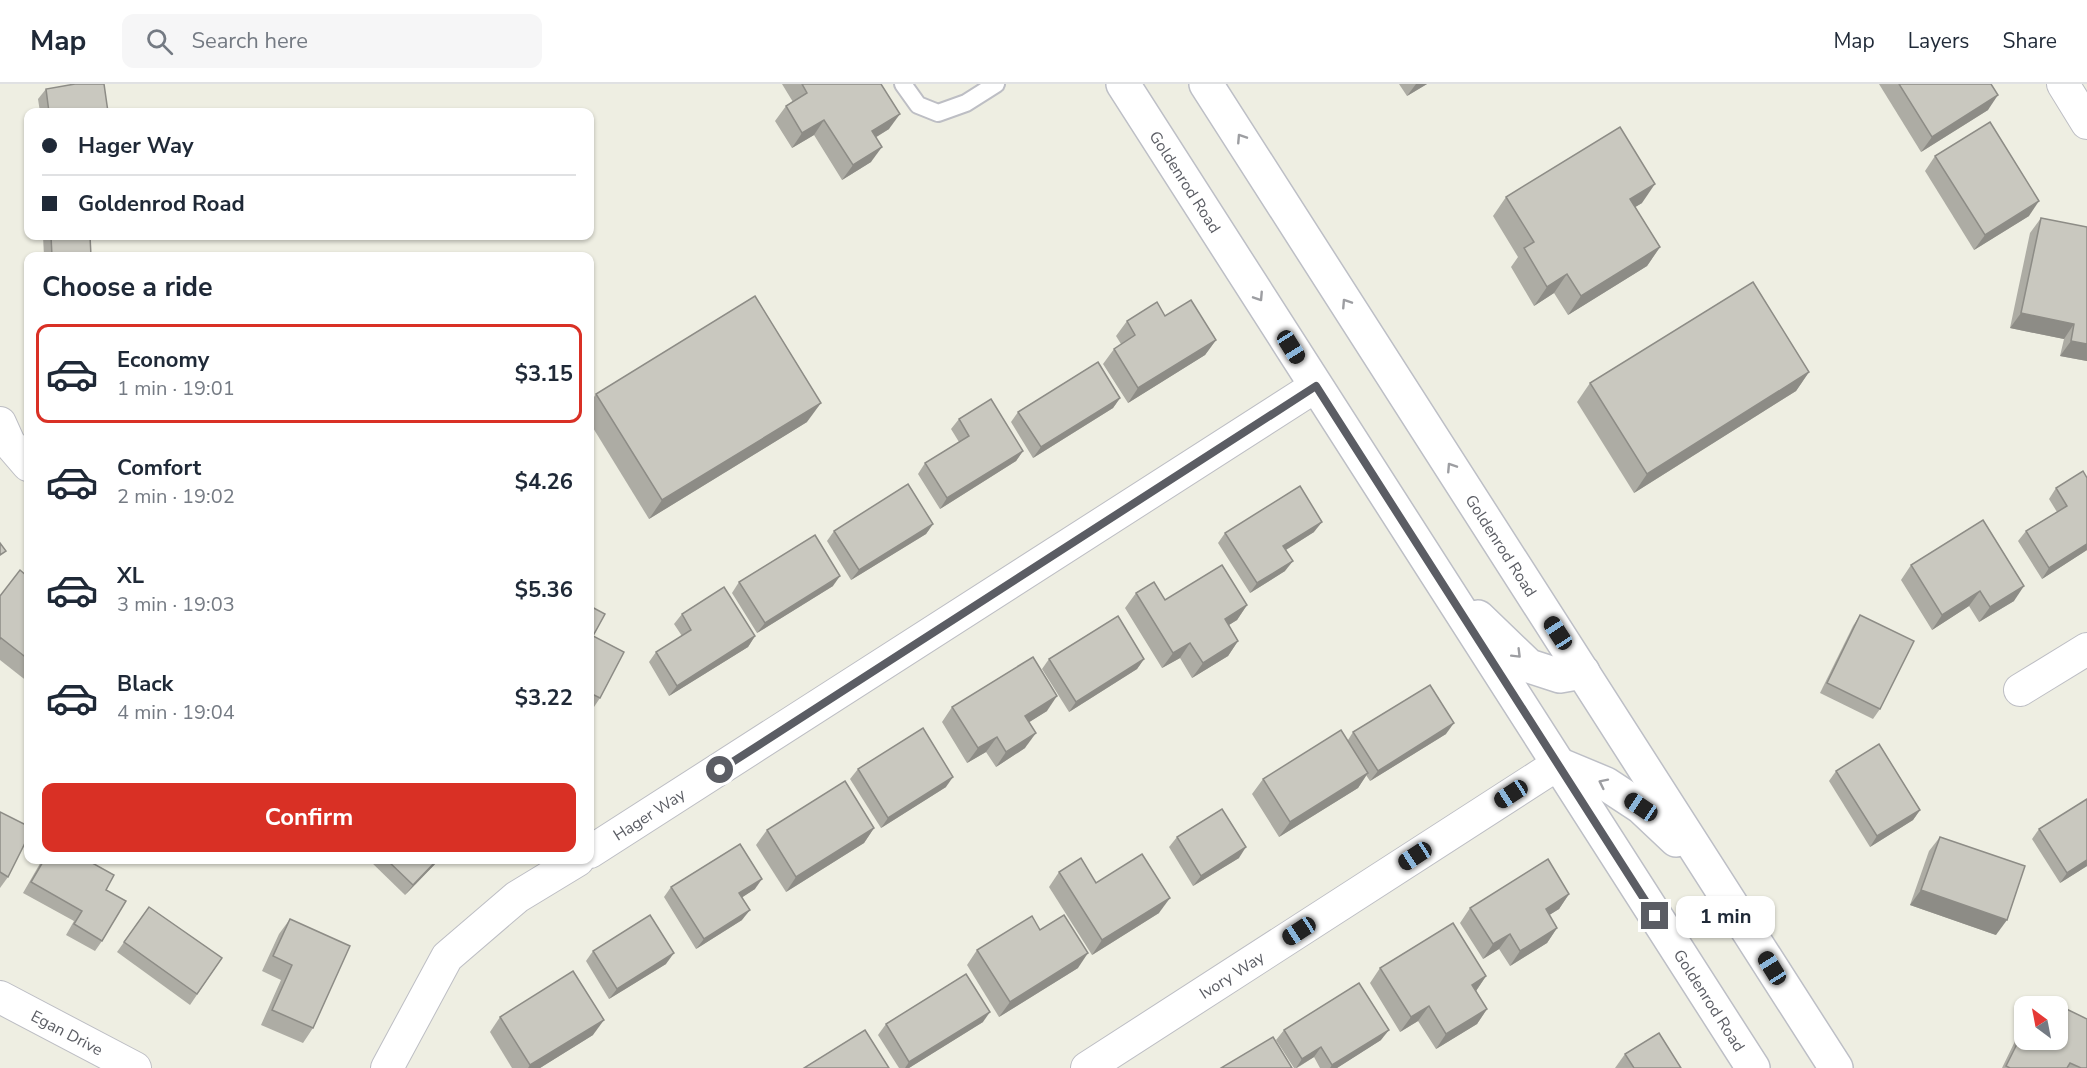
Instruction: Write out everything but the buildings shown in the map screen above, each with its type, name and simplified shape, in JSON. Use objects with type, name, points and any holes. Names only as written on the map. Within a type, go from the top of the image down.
[{"type":"main road","name":"Goldenrod Road","points":[[1123,84],[1753,1068]]},
{"type":"main road","name":"Goldenrod Road","points":[[1206,84],[1836,1068]]},
{"type":"main road","points":[[1444,586],[1529,666],[1560,676],[1583,672]]},
{"type":"main road","points":[[1558,764],[1606,784],[1641,807],[1712,873]]},
{"type":"street","points":[[2062,84],[2087,123]]},
{"type":"street","name":"Hager Way","points":[[594,849],[1316,386]]},
{"type":"street","points":[[0,423],[9,442],[24,460]]},
{"type":"street","points":[[2020,690],[2087,649]]},
{"type":"street","name":"Ivory Way","points":[[1087,1068],[1558,764]]},
{"type":"street","points":[[387,1068],[447,957],[517,897],[571,864]]},
{"type":"street","name":"Egan Drive","points":[[0,997],[135,1068]]},
{"type":"lane","points":[[903,84],[918,105],[938,113],[966,103],[996,84]]},
{"type":"route","points":[[720,770],[1316,386],[1655,916]]}]
